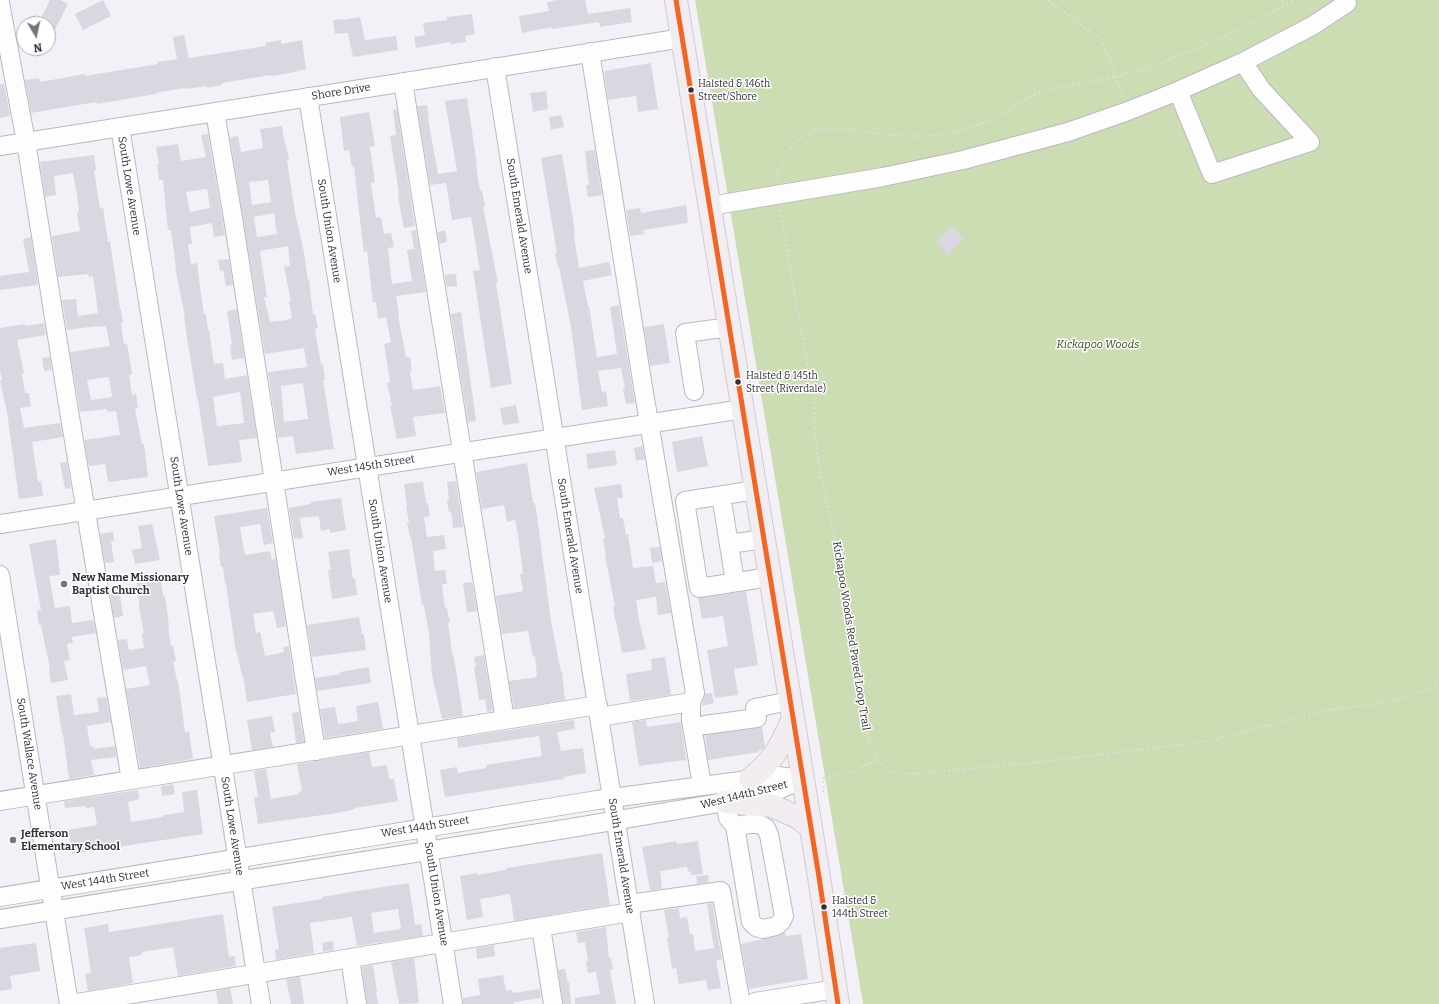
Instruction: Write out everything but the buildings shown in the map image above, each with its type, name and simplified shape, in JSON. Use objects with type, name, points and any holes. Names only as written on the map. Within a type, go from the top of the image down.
[{"type":"main road","points":[[676,0],[792,710],[837,997]]},
{"type":"main road","points":[[750,779],[762,769],[774,755],[782,742],[792,710]]},
{"type":"main road","points":[[726,802],[773,806],[793,815],[811,828]]},
{"type":"street","points":[[0,3],[26,142],[131,780]]},
{"type":"street","points":[[710,206],[883,177],[963,160],[1068,132],[1128,111],[1178,91],[1243,62],[1312,26],[1347,3]]},
{"type":"street","name":"Shore Drive","points":[[0,146],[682,38]]},
{"type":"street","points":[[590,52],[649,423],[695,692],[692,702],[691,720],[702,785]]},
{"type":"street","points":[[1178,91],[1212,174],[1310,142],[1261,89],[1243,62]]},
{"type":"street","name":"South Emerald Avenue","points":[[495,67],[645,1004]]},
{"type":"street","points":[[403,82],[505,720]]},
{"type":"street","name":"South Union Avenue","points":[[308,97],[453,1004]]},
{"type":"street","points":[[215,112],[233,218],[316,751]]},
{"type":"street","name":"South Lowe Avenue","points":[[120,127],[261,1004]]},
{"type":"street","points":[[694,391],[685,333],[730,327]]},
{"type":"street","name":"West 145th Street","points":[[0,524],[554,437],[743,409]]},
{"type":"street","points":[[756,490],[685,501],[699,588],[770,577]]},
{"type":"street","points":[[721,495],[735,582]]},
{"type":"street","points":[[729,544],[764,538]]},
{"type":"street","name":"South Wallace Avenue","points":[[0,575],[70,1004]]},
{"type":"street","points":[[0,801],[505,720],[692,702]]},
{"type":"street","points":[[705,725],[757,718],[755,708],[792,710]]},
{"type":"street","name":"West 144th Street","points":[[0,897],[612,798],[778,776],[803,779]]},
{"type":"street","name":"West 144th Street","points":[[0,919],[726,802],[780,788],[803,779]]},
{"type":"street","points":[[726,802],[728,818],[735,826],[751,922],[756,927],[763,929],[776,926],[781,922],[784,916],[769,835],[766,828],[759,824],[735,826]]},
{"type":"street","points":[[70,1004],[167,996],[256,974],[541,927],[721,891],[741,1004]]},
{"type":"street","points":[[541,927],[553,1004]]},
{"type":"street","points":[[350,958],[357,1004]]},
{"type":"street","points":[[755,1004],[755,1002],[837,997]]},
{"type":"path","points":[[1048,0],[1100,39],[1106,49],[1128,111]]},
{"type":"path","points":[[775,183],[778,170],[792,146],[802,136],[815,130],[831,128],[908,136],[945,134],[961,131],[992,120],[1042,91],[1116,77],[1161,63],[1239,30],[1295,0]]},
{"type":"path","name":"Kickapoo Woods Red Paved Loop Trail","points":[[779,208],[814,403],[815,437],[819,465],[845,594],[862,715],[871,746],[878,759],[888,770],[897,773],[915,774],[1181,745],[1217,739],[1322,711],[1397,699],[1439,684]]},
{"type":"path","points":[[824,791],[823,778],[855,771],[878,759]]},
{"type":"green space","name":"Kickapoo Woods","points":[[695,0],[1439,0],[1439,1004],[863,1004]]},
{"type":"transit line","points":[[676,0],[819,877],[838,1004]]},
{"type":"place","name":"Halsted & 146th Street/Shore","points":[[691,90]]},
{"type":"place","name":"Halsted & 145th Street (Riverdale)","points":[[738,382]]},
{"type":"place","name":"New Name Missionary Baptist Church","points":[[64,584]]},
{"type":"place","name":"Jefferson Elementary School","points":[[13,840]]},
{"type":"place","name":"Halsted & 144th Street","points":[[824,907]]}]
